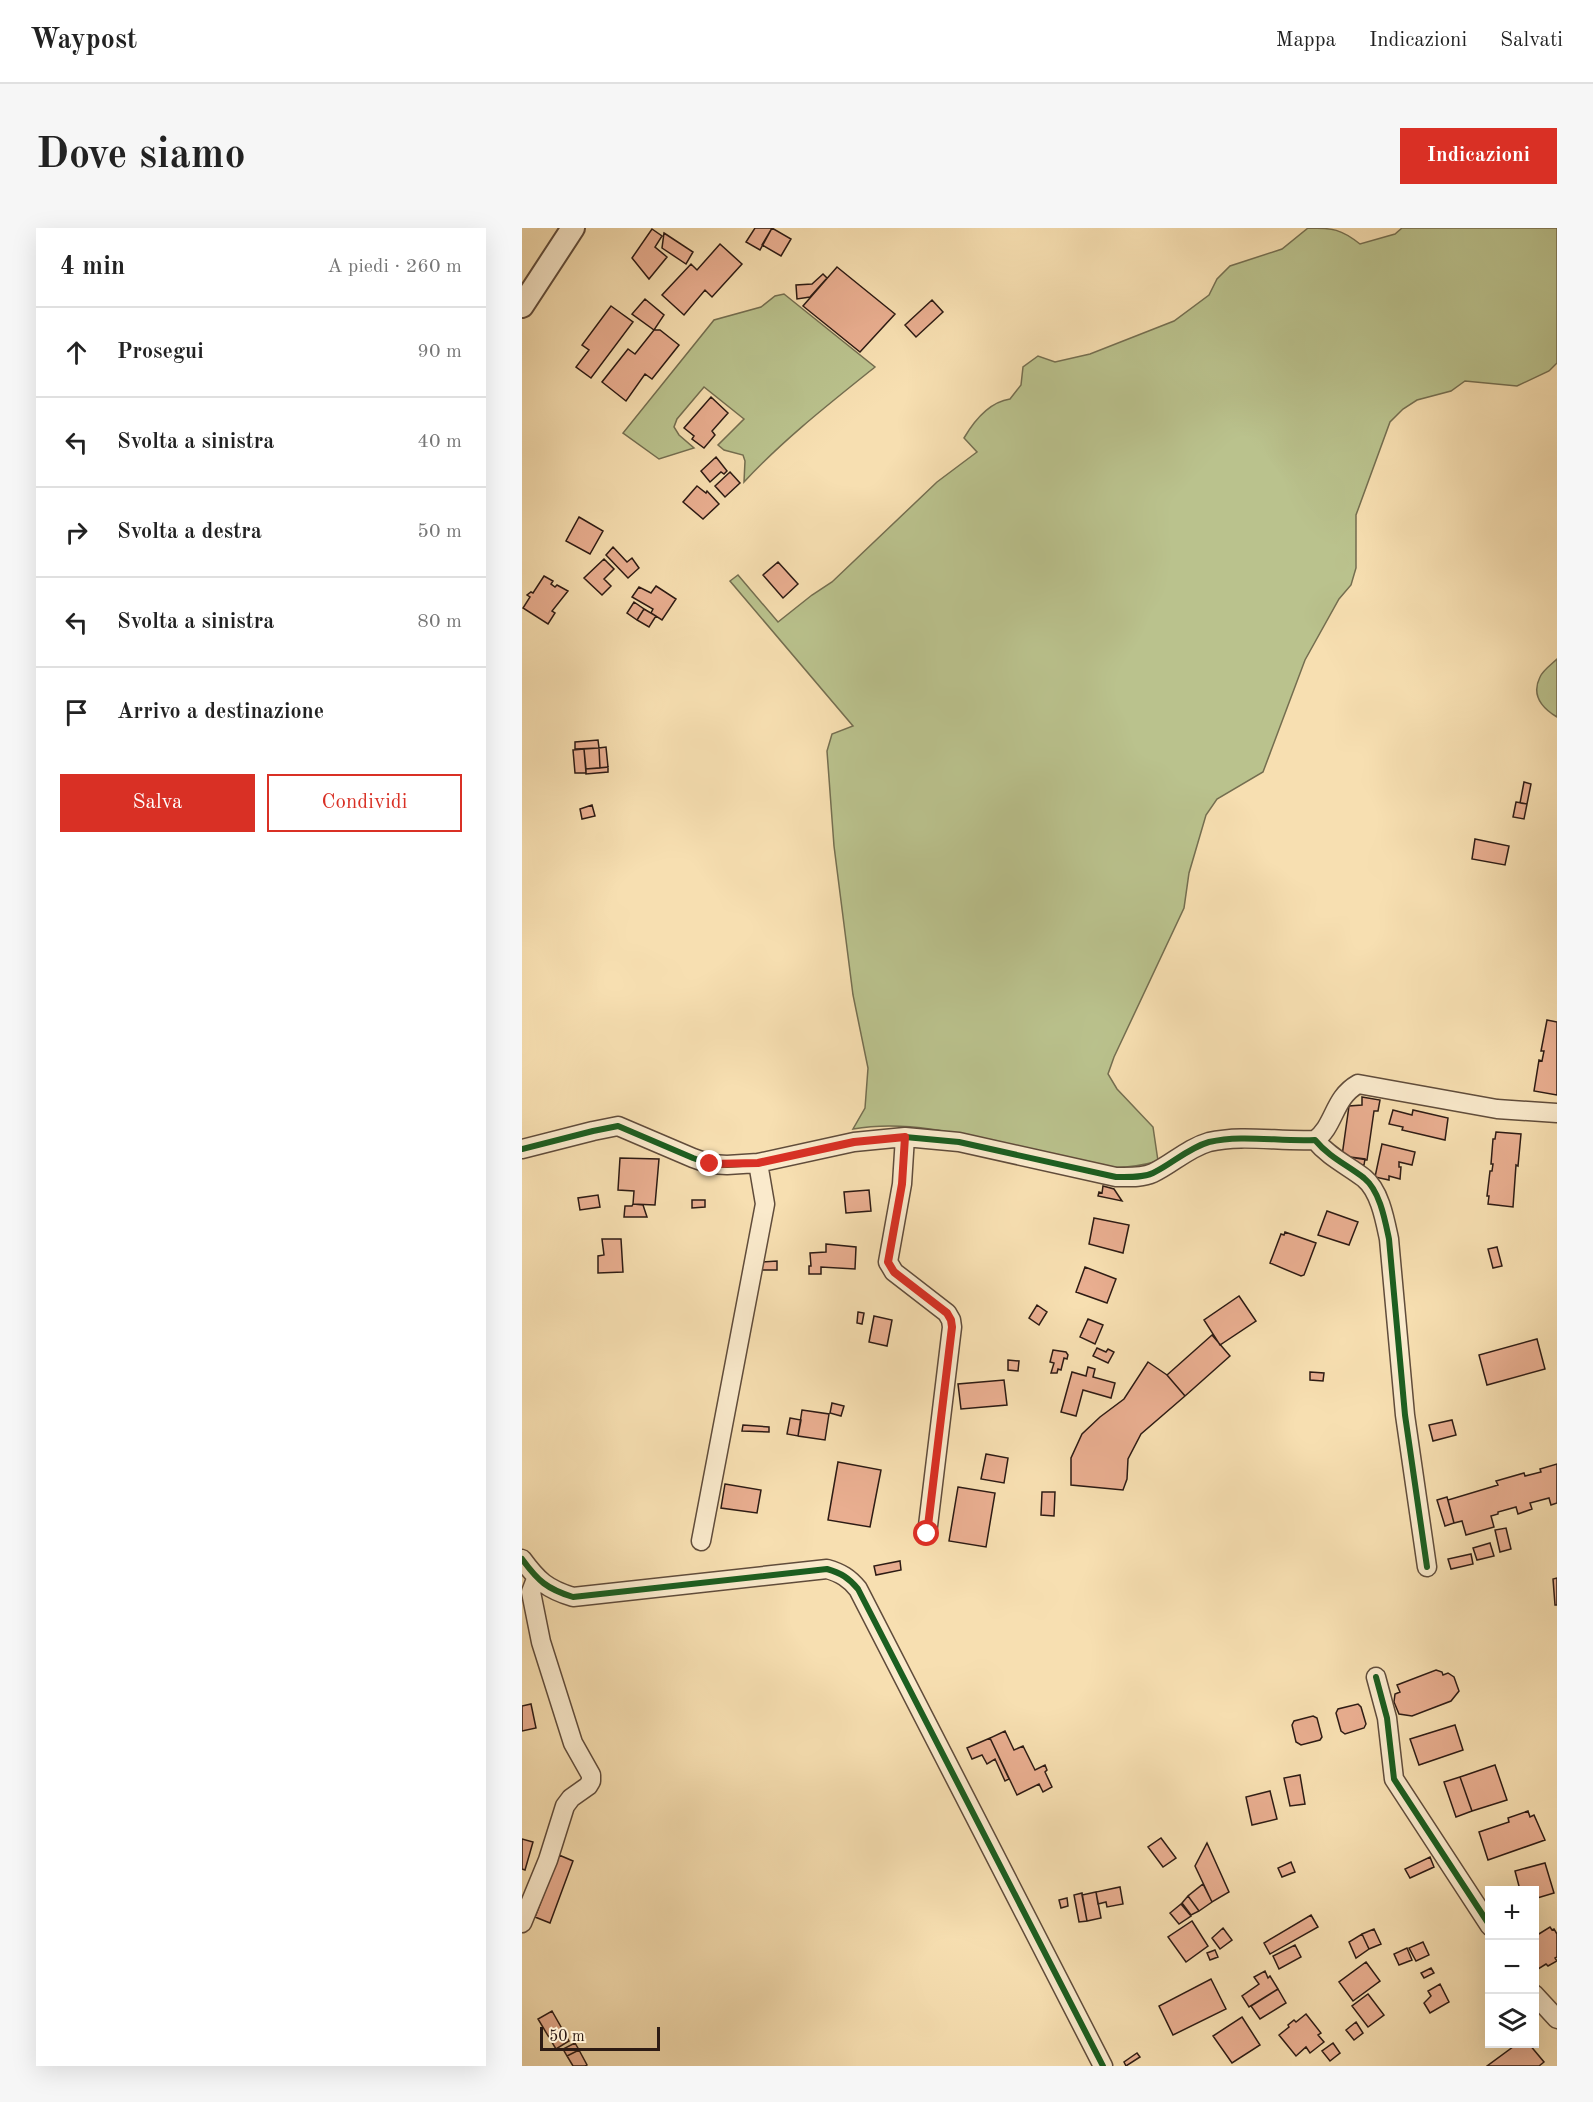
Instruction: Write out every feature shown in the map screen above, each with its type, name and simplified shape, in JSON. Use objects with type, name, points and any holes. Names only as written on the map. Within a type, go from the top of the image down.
[{"type":"street","points":[[522,306],[573,228]]},
{"type":"street","points":[[522,1149],[618,1126],[710,1164],[758,1163],[854,1142],[905,1137],[959,1142],[1116,1177],[1136,1177],[1152,1174],[1188,1151],[1223,1139],[1315,1140],[1323,1135],[1335,1109],[1349,1090],[1358,1084],[1497,1109],[1557,1113]]},
{"type":"street","points":[[905,1137],[902,1184],[888,1262],[894,1272],[947,1313],[952,1327],[927,1534]]},
{"type":"street","points":[[1315,1140],[1324,1152],[1366,1180],[1385,1216],[1405,1415],[1427,1567]]},
{"type":"street","points":[[701,1541],[765,1204],[758,1163]]},
{"type":"street","points":[[522,1559],[536,1579],[554,1591],[573,1597],[826,1569],[839,1572],[850,1579],[858,1589],[1103,2066]]},
{"type":"street","points":[[522,1923],[548,1860],[565,1806],[591,1781],[591,1775],[573,1743],[541,1642],[531,1592],[536,1579]]},
{"type":"street","points":[[1376,1677],[1387,1718],[1394,1779],[1485,1918]]},
{"type":"street","points":[[1539,1999],[1557,2019]]},
{"type":"green space","points":[[1308,228],[1336,230],[1360,244],[1395,234],[1402,228],[1557,228],[1557,363],[1549,371],[1517,386],[1465,381],[1451,391],[1417,400],[1403,409],[1390,422],[1356,515],[1356,568],[1351,585],[1339,599],[1305,660],[1263,772],[1217,799],[1206,815],[1189,873],[1184,908],[1108,1074],[1117,1089],[1153,1127],[1158,1161],[1127,1167],[1101,1166],[926,1128],[877,1126],[853,1129],[865,1108],[868,1068],[853,995],[834,846],[827,751],[832,734],[853,726],[730,581],[738,575],[778,622],[832,582],[937,482],[977,452],[964,438],[983,413],[996,404],[1010,399],[1021,385],[1023,367],[1038,356],[1055,362],[1090,354],[1174,321],[1209,295],[1217,279],[1230,266],[1282,249]]},
{"type":"green space","points":[[784,294],[875,367],[791,436],[744,482],[743,455],[724,450],[718,445],[744,419],[704,387],[677,419],[674,427],[679,435],[694,448],[659,459],[623,433],[714,320],[761,307],[775,296]]},
{"type":"green space","points":[[1557,659],[1557,717],[1543,705],[1537,695],[1537,690],[1541,674]]},
{"type":"building","points":[[755,228],[772,228],[760,250],[746,242]]},
{"type":"building","points":[[772,228],[791,239],[781,256],[762,245]]},
{"type":"building","points":[[652,229],[662,236],[655,247],[667,257],[649,279],[632,258]]},
{"type":"building","points":[[664,233],[693,252],[686,264],[662,248]]},
{"type":"building","points":[[720,244],[742,264],[712,297],[705,290],[684,315],[662,295],[691,264],[697,270]]},
{"type":"building","points":[[837,267],[895,314],[860,352],[803,306]]},
{"type":"building","points":[[823,274],[827,278],[810,297],[797,299],[796,285],[812,284]]},
{"type":"building","points":[[645,299],[664,315],[654,330],[632,314]]},
{"type":"building","points":[[932,300],[943,312],[916,337],[905,325]]},
{"type":"building","points":[[611,306],[633,322],[591,378],[576,367],[589,350],[582,345]]},
{"type":"building","points":[[654,330],[660,330],[679,345],[652,379],[645,374],[626,401],[602,382],[628,349],[635,354]]},
{"type":"building","points":[[711,397],[728,413],[712,431],[715,435],[704,448],[692,439],[694,436],[684,428]]},
{"type":"building","points":[[716,457],[727,471],[724,474],[721,472],[710,482],[701,471]]},
{"type":"building","points":[[730,472],[740,483],[725,497],[715,486]]},
{"type":"building","points":[[697,486],[706,493],[707,491],[719,504],[703,519],[683,502]]},
{"type":"building","points":[[579,517],[603,531],[590,554],[566,541]]},
{"type":"building","points":[[613,547],[627,562],[632,558],[639,568],[628,578],[606,555]]},
{"type":"building","points":[[604,559],[614,569],[604,579],[611,586],[602,595],[584,578]]},
{"type":"building","points":[[778,562],[798,584],[783,598],[763,575]]},
{"type":"building","points":[[544,576],[553,581],[551,584],[555,587],[557,585],[568,591],[552,611],[555,613],[548,624],[523,608],[530,597],[527,595],[533,593]]},
{"type":"building","points":[[656,586],[676,599],[662,620],[651,613],[653,609],[632,597],[639,587],[651,593]]},
{"type":"building","points":[[634,602],[644,609],[637,620],[627,613]]},
{"type":"building","points":[[644,609],[656,616],[649,627],[637,620]]},
{"type":"building","points":[[598,740],[599,748],[575,749],[575,742]]},
{"type":"building","points":[[606,747],[608,767],[600,768],[599,748]]},
{"type":"building","points":[[599,748],[600,768],[586,769],[584,749]]},
{"type":"building","points":[[584,749],[586,773],[575,773],[573,750]]},
{"type":"building","points":[[608,767],[608,772],[586,774],[586,769]]},
{"type":"building","points":[[1524,782],[1531,784],[1527,804],[1520,803]]},
{"type":"building","points":[[1516,802],[1527,804],[1524,819],[1513,817]]},
{"type":"building","points":[[592,805],[595,816],[582,819],[580,809]]},
{"type":"building","points":[[1475,839],[1509,846],[1505,865],[1472,859]]},
{"type":"building","points":[[1547,1020],[1557,1022],[1557,1095],[1534,1091],[1539,1060],[1542,1061],[1544,1051],[1541,1051]]},
{"type":"building","points":[[1362,1097],[1380,1100],[1378,1111],[1374,1111],[1367,1160],[1342,1156],[1349,1106],[1362,1105]]},
{"type":"building","points":[[1393,1110],[1412,1115],[1413,1110],[1448,1118],[1445,1140],[1402,1130],[1403,1127],[1389,1124]]},
{"type":"building","points":[[1496,1132],[1521,1134],[1513,1207],[1488,1204],[1490,1171],[1492,1171],[1493,1164],[1491,1164],[1493,1139],[1495,1139]]},
{"type":"building","points":[[1382,1144],[1415,1152],[1412,1165],[1399,1162],[1400,1179],[1389,1176],[1389,1180],[1375,1177]]},
{"type":"building","points":[[1350,1157],[1365,1159],[1364,1165],[1349,1163]]},
{"type":"building","points":[[620,1158],[659,1159],[655,1205],[633,1204],[634,1191],[618,1190]]},
{"type":"building","points":[[1103,1186],[1114,1189],[1122,1201],[1098,1196],[1099,1192],[1102,1193]]},
{"type":"building","points":[[869,1190],[871,1211],[846,1213],[844,1192]]},
{"type":"building","points":[[598,1195],[600,1207],[580,1210],[578,1198]]},
{"type":"building","points":[[692,1200],[705,1200],[705,1207],[692,1208]]},
{"type":"building","points":[[643,1205],[647,1217],[624,1217],[625,1206]]},
{"type":"building","points":[[1327,1211],[1358,1222],[1349,1245],[1318,1235]]},
{"type":"building","points":[[1094,1218],[1129,1225],[1123,1253],[1089,1244]]},
{"type":"building","points":[[1285,1232],[1316,1243],[1304,1275],[1301,1276],[1270,1263],[1281,1234],[1284,1235]]},
{"type":"building","points":[[602,1239],[621,1239],[623,1272],[598,1273],[598,1256],[604,1255]]},
{"type":"building","points":[[826,1244],[856,1247],[855,1269],[821,1267],[821,1274],[809,1274],[810,1253],[826,1252]]},
{"type":"building","points":[[1497,1247],[1502,1266],[1493,1268],[1488,1249]]},
{"type":"building","points":[[777,1261],[777,1270],[762,1270],[762,1262]]},
{"type":"building","points":[[1085,1267],[1116,1279],[1107,1303],[1076,1292]]},
{"type":"building","points":[[1239,1296],[1256,1321],[1220,1345],[1204,1320]]},
{"type":"building","points":[[1037,1305],[1047,1312],[1039,1325],[1029,1318]]},
{"type":"building","points":[[858,1312],[864,1313],[862,1324],[857,1323]]},
{"type":"building","points":[[874,1316],[892,1320],[887,1346],[869,1342]]},
{"type":"building","points":[[1088,1319],[1103,1325],[1095,1344],[1080,1337]]},
{"type":"building","points":[[1212,1335],[1230,1356],[1185,1396],[1167,1375]]},
{"type":"building","points":[[1537,1339],[1545,1369],[1487,1385],[1479,1355]]},
{"type":"building","points":[[1097,1348],[1106,1352],[1108,1349],[1114,1352],[1108,1363],[1093,1356]]},
{"type":"building","points":[[1053,1350],[1066,1352],[1068,1355],[1067,1359],[1064,1358],[1061,1370],[1058,1369],[1057,1373],[1051,1373],[1054,1363],[1050,1362]]},
{"type":"building","points":[[1008,1360],[1019,1361],[1018,1371],[1008,1370]]},
{"type":"building","points":[[1148,1362],[1167,1375],[1185,1396],[1141,1434],[1128,1459],[1127,1479],[1123,1490],[1071,1485],[1071,1458],[1082,1434],[1124,1399]]},
{"type":"building","points":[[1088,1367],[1095,1369],[1093,1377],[1115,1383],[1111,1398],[1083,1390],[1076,1416],[1061,1412],[1072,1372],[1086,1376]]},
{"type":"building","points":[[1310,1372],[1324,1373],[1323,1381],[1310,1380]]},
{"type":"building","points":[[1004,1380],[1007,1405],[961,1409],[958,1384]]},
{"type":"building","points":[[832,1403],[844,1406],[841,1416],[830,1413]]},
{"type":"building","points":[[802,1410],[829,1414],[825,1440],[798,1436]]},
{"type":"building","points":[[790,1418],[801,1420],[798,1436],[787,1434]]},
{"type":"building","points":[[1452,1420],[1456,1435],[1433,1441],[1429,1425]]},
{"type":"building","points":[[743,1425],[769,1427],[769,1432],[742,1431]]},
{"type":"building","points":[[986,1454],[1008,1458],[1004,1483],[981,1479]]},
{"type":"building","points":[[838,1462],[881,1470],[870,1527],[828,1520]]},
{"type":"building","points":[[1557,1464],[1557,1503],[1551,1505],[1549,1498],[1530,1503],[1532,1509],[1518,1514],[1516,1507],[1498,1512],[1491,1516],[1494,1527],[1466,1535],[1462,1521],[1454,1523],[1448,1500],[1498,1485],[1496,1481],[1524,1473],[1525,1476],[1541,1472],[1540,1469]]},
{"type":"building","points":[[725,1484],[761,1490],[757,1513],[721,1508]]},
{"type":"building","points":[[958,1487],[995,1493],[986,1547],[949,1541]]},
{"type":"building","points":[[1042,1492],[1055,1492],[1054,1516],[1041,1515]]},
{"type":"building","points":[[1447,1497],[1454,1523],[1445,1526],[1437,1500]]},
{"type":"building","points":[[1506,1528],[1511,1549],[1500,1552],[1495,1530]]},
{"type":"building","points":[[1490,1543],[1494,1556],[1477,1560],[1473,1548]]},
{"type":"building","points":[[1471,1554],[1473,1564],[1451,1569],[1448,1559]]},
{"type":"building","points":[[900,1561],[901,1570],[876,1575],[874,1566]]},
{"type":"building","points":[[1557,1578],[1557,1605],[1555,1605],[1553,1579]]},
{"type":"building","points":[[1436,1670],[1442,1672],[1443,1675],[1448,1673],[1454,1677],[1459,1691],[1451,1701],[1412,1716],[1399,1714],[1394,1702],[1395,1694],[1400,1692],[1397,1685]]},
{"type":"building","points":[[531,1704],[536,1728],[522,1731],[522,1706]]},
{"type":"building","points":[[1358,1704],[1366,1724],[1364,1728],[1345,1734],[1341,1731],[1336,1713],[1338,1709]]},
{"type":"building","points":[[1313,1716],[1317,1718],[1322,1737],[1320,1740],[1301,1745],[1296,1742],[1292,1725],[1294,1721]]},
{"type":"building","points":[[1455,1725],[1463,1750],[1419,1765],[1410,1739]]},
{"type":"building","points":[[1005,1731],[1014,1750],[1023,1746],[1035,1770],[1045,1765],[1047,1770],[1045,1772],[1052,1787],[1043,1792],[1039,1784],[1017,1795],[990,1738]]},
{"type":"building","points":[[990,1738],[1009,1779],[1005,1781],[995,1759],[987,1764],[982,1755],[972,1759],[967,1748]]},
{"type":"building","points":[[1495,1765],[1507,1800],[1472,1811],[1460,1777]]},
{"type":"building","points":[[1300,1775],[1305,1804],[1290,1806],[1284,1778]]},
{"type":"building","points":[[1460,1777],[1472,1811],[1456,1817],[1444,1782]]},
{"type":"building","points":[[1270,1791],[1277,1819],[1252,1825],[1246,1797]]},
{"type":"building","points":[[1528,1811],[1530,1817],[1534,1815],[1545,1840],[1488,1860],[1479,1832],[1509,1822],[1508,1818]]},
{"type":"building","points":[[1161,1838],[1176,1858],[1163,1867],[1148,1847]]},
{"type":"building","points":[[522,1839],[533,1842],[525,1870],[522,1869]]},
{"type":"building","points":[[1207,1843],[1229,1892],[1212,1902],[1195,1866]]},
{"type":"building","points":[[559,1855],[573,1861],[550,1923],[535,1917]]},
{"type":"building","points":[[1430,1857],[1434,1867],[1410,1878],[1405,1869]]},
{"type":"building","points":[[1291,1862],[1295,1872],[1282,1877],[1278,1868]]},
{"type":"building","points":[[1545,1863],[1554,1893],[1539,1898],[1539,1886],[1519,1886],[1515,1871]]},
{"type":"building","points":[[1203,1884],[1212,1902],[1199,1911],[1188,1896]]},
{"type":"building","points":[[1120,1887],[1123,1904],[1107,1907],[1106,1902],[1098,1904],[1096,1892]]},
{"type":"building","points":[[1096,1892],[1101,1918],[1087,1921],[1082,1895]]},
{"type":"building","points":[[1082,1893],[1087,1921],[1079,1922],[1074,1895]]},
{"type":"building","points":[[1188,1896],[1199,1911],[1191,1915],[1182,1903]]},
{"type":"building","points":[[1067,1898],[1068,1906],[1061,1908],[1059,1900]]},
{"type":"building","points":[[1181,1904],[1191,1916],[1179,1924],[1170,1913]]},
{"type":"building","points":[[1311,1915],[1318,1927],[1270,1954],[1264,1943]]},
{"type":"building","points":[[1192,1921],[1208,1946],[1186,1962],[1168,1937]]},
{"type":"building","points":[[1550,1927],[1554,1929],[1557,1934],[1557,1957],[1555,1958],[1557,1961],[1539,1968],[1539,1940],[1539,1934]]},
{"type":"building","points":[[1223,1928],[1232,1940],[1220,1949],[1212,1938]]},
{"type":"building","points":[[1374,1929],[1381,1944],[1369,1949],[1362,1934]]},
{"type":"building","points":[[1362,1934],[1369,1949],[1356,1958],[1349,1942]]},
{"type":"building","points":[[1423,1942],[1429,1955],[1416,1961],[1409,1948]]},
{"type":"building","points":[[1295,1945],[1301,1957],[1279,1969],[1273,1956]]},
{"type":"building","points":[[1407,1948],[1412,1960],[1399,1965],[1394,1954]]},
{"type":"building","points":[[1215,1950],[1218,1957],[1210,1960],[1207,1953]]},
{"type":"building","points":[[1366,1962],[1380,1981],[1353,2001],[1339,1982]]},
{"type":"building","points":[[1431,1968],[1434,1973],[1424,1978],[1421,1973]]},
{"type":"building","points":[[1265,1971],[1278,1989],[1249,2007],[1242,1996],[1259,1984],[1254,1977]]},
{"type":"building","points":[[1211,1979],[1226,2009],[1173,2035],[1159,2006]]},
{"type":"building","points":[[1440,1984],[1449,2002],[1430,2013],[1424,2003],[1431,1996],[1428,1991]]},
{"type":"building","points":[[1278,1989],[1286,2003],[1260,2019],[1251,2006]]},
{"type":"building","points":[[1368,1994],[1384,2015],[1368,2027],[1352,2006]]},
{"type":"building","points":[[552,2011],[569,2041],[556,2049],[538,2019]]},
{"type":"building","points":[[1306,2014],[1321,2033],[1318,2035],[1324,2042],[1310,2053],[1306,2047],[1296,2056],[1279,2035],[1294,2020],[1296,2022]]},
{"type":"building","points":[[1242,2017],[1260,2045],[1232,2063],[1213,2036]]},
{"type":"building","points":[[1356,2022],[1363,2033],[1354,2040],[1346,2030]]},
{"type":"building","points":[[575,2043],[579,2050],[567,2056],[563,2049]]},
{"type":"building","points":[[1333,2043],[1340,2053],[1330,2061],[1322,2051]]},
{"type":"building","points":[[1512,2048],[1532,2048],[1544,2062],[1539,2066],[1487,2066]]},
{"type":"building","points":[[579,2050],[587,2065],[573,2066],[567,2056]]},
{"type":"building","points":[[1137,2053],[1140,2057],[1126,2066],[1124,2062]]},
{"type":"cycle path","points":[[522,1149],[618,1126],[693,1158],[710,1164],[727,1165],[758,1163],[854,1142],[905,1137],[959,1142],[1116,1177],[1130,1177],[1153,1173],[1194,1148],[1209,1142],[1248,1138],[1315,1140],[1370,1184],[1384,1215],[1389,1239],[1405,1415],[1427,1567]]},
{"type":"cycle path","points":[[522,1559],[544,1583],[556,1591],[573,1597],[827,1569],[841,1574],[851,1582],[858,1589],[1103,2066]]},
{"type":"cycle path","points":[[1376,1677],[1387,1718],[1394,1779],[1485,1918]]},
{"type":"route","points":[[710,1164],[758,1163],[854,1142],[905,1137],[902,1184],[888,1262],[894,1272],[947,1313],[952,1327],[927,1534]]}]
